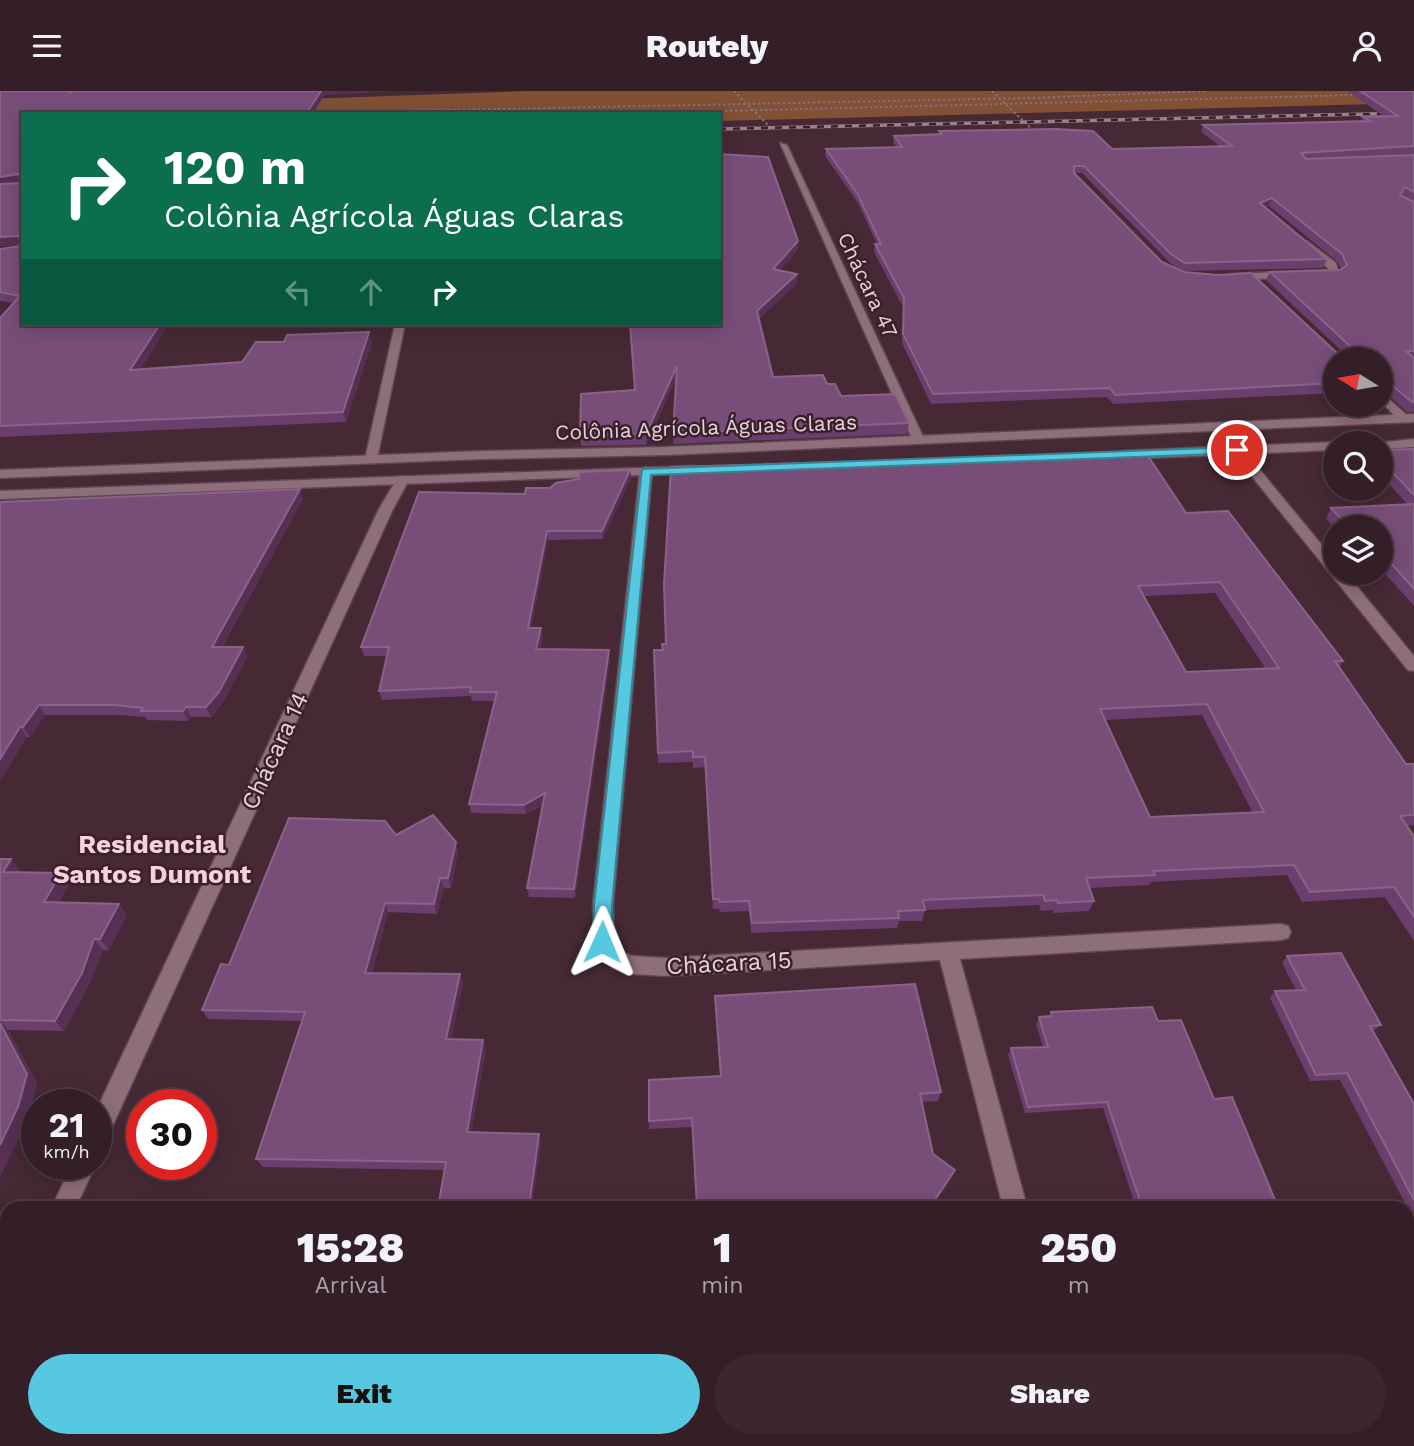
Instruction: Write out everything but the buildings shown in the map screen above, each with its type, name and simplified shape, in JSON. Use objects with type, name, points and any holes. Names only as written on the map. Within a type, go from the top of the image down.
[{"type":"street","name":"Chácara 47","points":[[783,145],[919,441]]},
{"type":"street","points":[[1215,278],[1336,273],[1333,265],[1293,233]]},
{"type":"street","points":[[1253,277],[1263,286]]},
{"type":"street","points":[[371,459],[400,326]]},
{"type":"street","points":[[1393,405],[1409,419]]},
{"type":"street","name":"Colônia Agrícola Águas Claras","points":[[0,474],[482,454],[919,441],[1409,419]]},
{"type":"street","points":[[1393,444],[1414,443]]},
{"type":"street","points":[[1112,456],[1323,446]]},
{"type":"street","points":[[1237,450],[1323,555]]},
{"type":"street","points":[[482,454],[482,478]]},
{"type":"street","name":"Chácara 14","points":[[112,1102],[386,509],[420,457]]},
{"type":"street","name":"Colônia Agrícola Águas Claras","points":[[0,495],[701,470]]},
{"type":"street","name":"Chácara 15","points":[[646,471],[603,905],[602,942],[613,958],[635,966],[656,967],[1281,932]]},
{"type":"street","points":[[1347,585],[1414,666]]},
{"type":"street","points":[[947,952],[1013,1201]]},
{"type":"street","points":[[67,1201],[77,1180]]},
{"type":"path","points":[[734,91],[755,110],[783,145]]},
{"type":"path","points":[[992,91],[1041,137]]},
{"type":"path","points":[[349,112],[1206,91]]},
{"type":"path","points":[[680,112],[1007,106],[1360,95]]},
{"type":"shaded area","points":[[528,91],[1414,91],[1414,103],[721,121],[721,112],[21,114],[0,110]]},
{"type":"railway","points":[[721,129],[1414,113]]},
{"type":"district","name":"Residencial Santos Dumont","points":[[152,858]]},
{"type":"route","points":[[602,942],[603,905],[646,471],[1001,461],[1237,450]]}]
